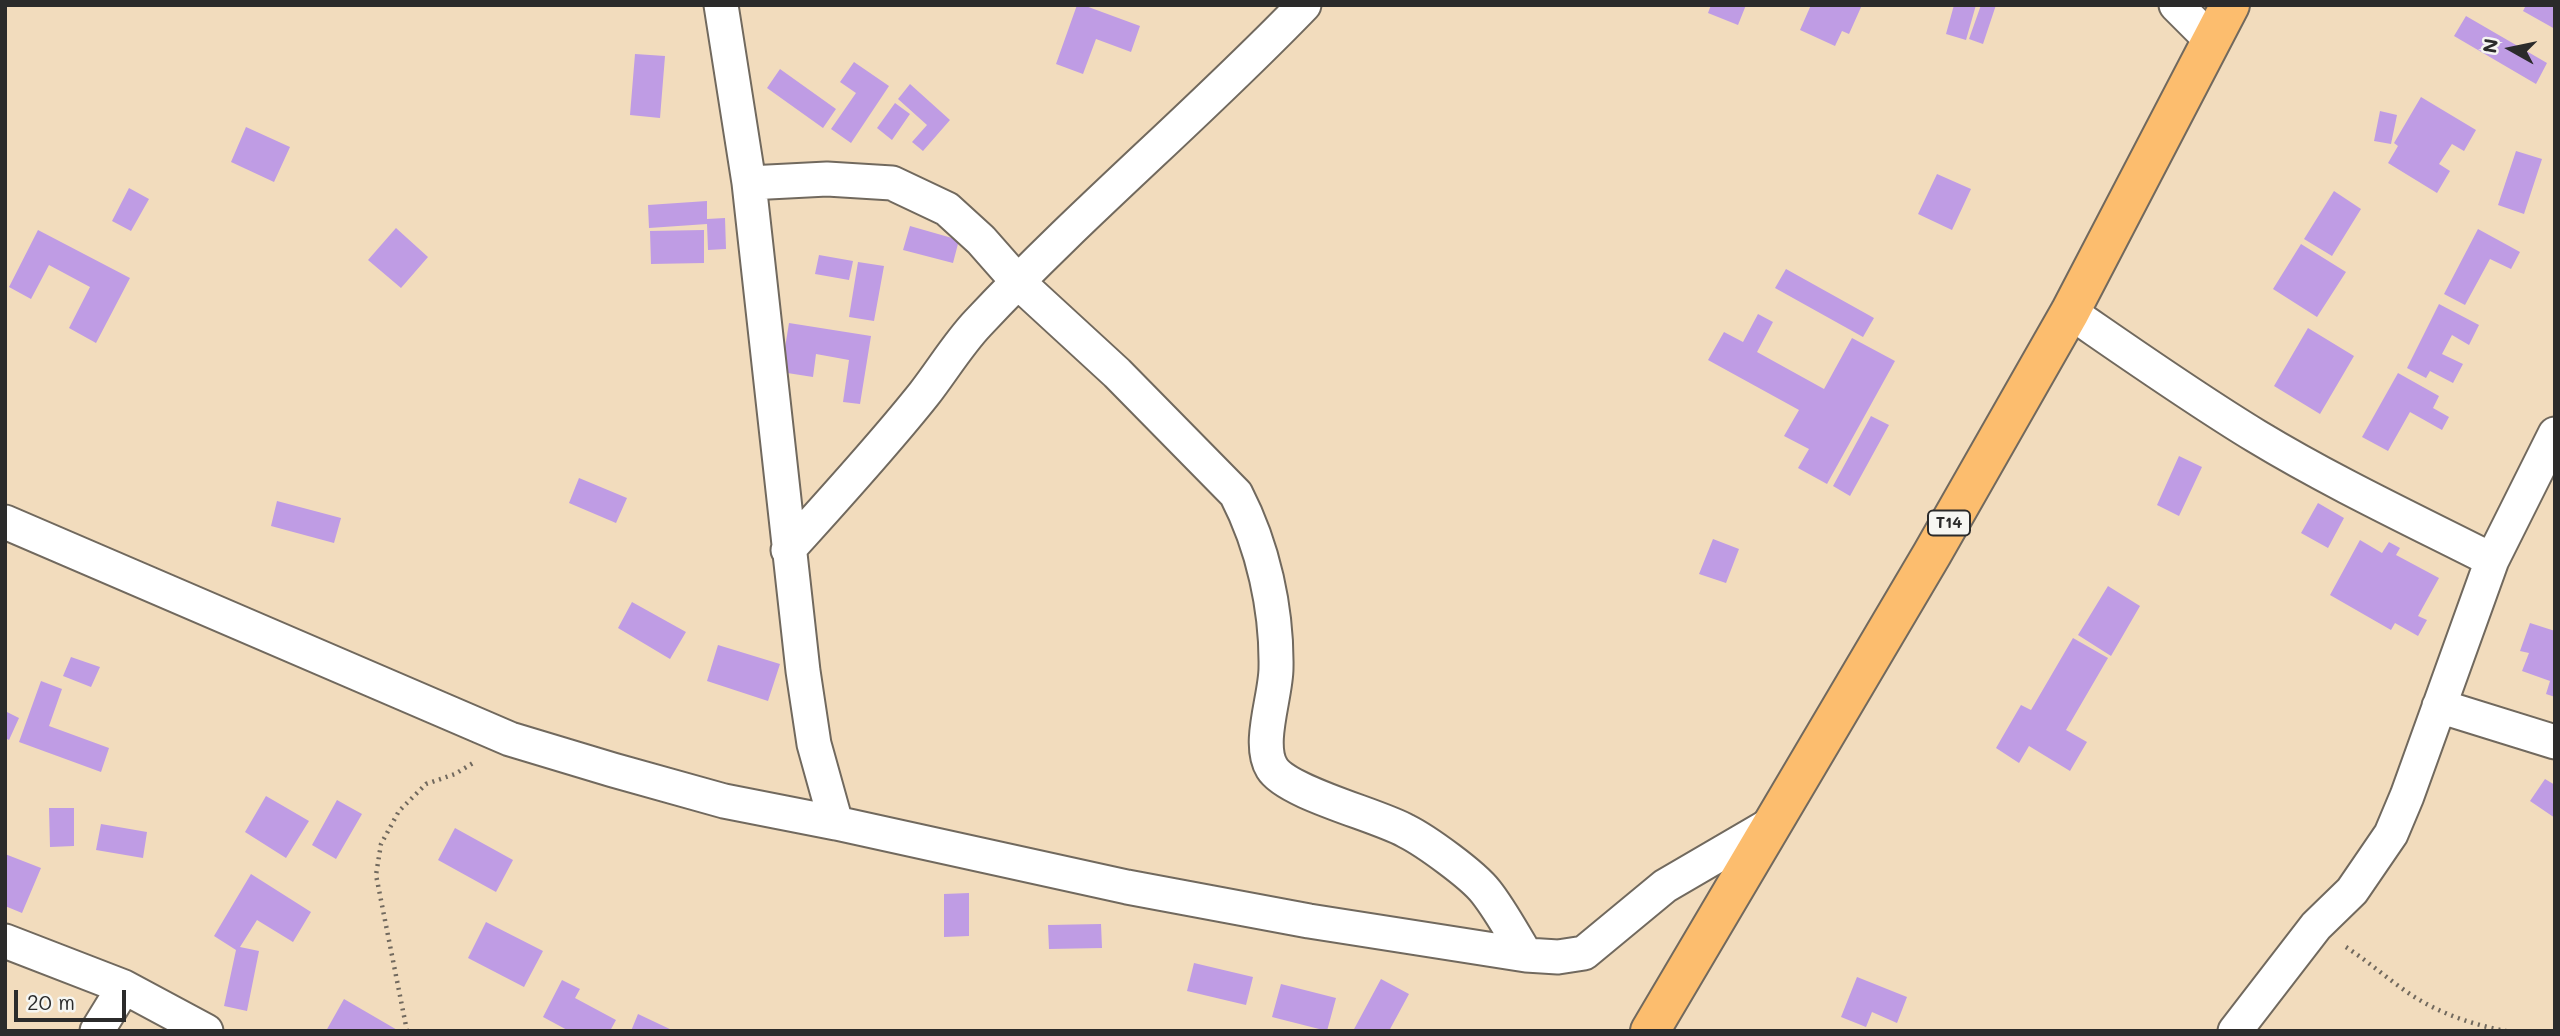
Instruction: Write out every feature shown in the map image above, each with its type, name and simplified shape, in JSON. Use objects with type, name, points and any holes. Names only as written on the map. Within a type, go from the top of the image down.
[{"type":"highway","name":"T14","points":[[1650,1031],[1932,554],[2070,312],[2230,5]]},
{"type":"street","points":[[721,5],[749,183],[788,550],[814,744],[836,823]]},
{"type":"street","points":[[788,550],[868,462],[975,326],[1017,282],[1252,59],[1304,5]]},
{"type":"street","points":[[2176,5],[2211,40]]},
{"type":"street","points":[[749,183],[828,179],[892,183],[947,209],[981,240],[1017,282],[1117,373],[1236,494],[1247,514],[1258,545],[1274,616],[1276,670],[1267,732],[1272,769],[1311,793],[1405,830],[1442,855],[1485,890],[1526,955]]},
{"type":"street","points":[[2070,312],[2258,437],[2356,491],[2492,560]]},
{"type":"street","points":[[2235,1031],[2316,926],[2352,891],[2391,834],[2492,560],[2555,434]]},
{"type":"street","points":[[5,522],[510,739],[724,800],[1127,887],[1309,921],[1526,955],[1558,957],[1584,953],[1665,886],[1773,823]]},
{"type":"street","points":[[2439,706],[2555,742]]},
{"type":"street","points":[[5,941],[124,987],[206,1031]]},
{"type":"street","points":[[97,1031],[124,987]]},
{"type":"path","points":[[407,1031],[376,875],[381,844],[399,811],[426,784],[455,774],[510,739]]},
{"type":"path","points":[[2316,926],[2413,996],[2447,1014],[2483,1027],[2506,1031]]},
{"type":"building","points":[[1077,5],[1140,26],[1131,52],[1096,39],[1083,74],[1056,64]]},
{"type":"building","points":[[1711,5],[1746,5],[1738,25],[1708,13]]},
{"type":"building","points":[[1811,5],[1862,5],[1849,34],[1842,31],[1835,46],[1800,30]]},
{"type":"building","points":[[1954,5],[1976,5],[1966,40],[1946,34]]},
{"type":"building","points":[[1981,5],[1996,5],[1983,44],[1969,39]]},
{"type":"building","points":[[2526,5],[2555,5],[2555,29],[2523,11]]},
{"type":"building","points":[[2466,16],[2547,63],[2536,84],[2454,36]]},
{"type":"building","points":[[635,54],[665,56],[660,118],[630,115]]},
{"type":"building","points":[[854,62],[889,86],[851,143],[831,129],[856,93],[840,82]]},
{"type":"building","points":[[780,69],[836,109],[823,128],[767,88]]},
{"type":"building","points":[[910,84],[950,120],[923,151],[912,142],[927,125],[898,99]]},
{"type":"building","points":[[2421,97],[2476,130],[2464,151],[2452,144],[2439,164],[2450,171],[2437,193],[2388,163],[2398,146],[2394,143]]},
{"type":"building","points":[[895,103],[910,114],[892,140],[877,128]]},
{"type":"building","points":[[2380,111],[2397,115],[2391,144],[2374,141]]},
{"type":"building","points":[[246,127],[290,147],[274,182],[231,162]]},
{"type":"building","points":[[2516,151],[2542,159],[2524,214],[2498,205]]},
{"type":"building","points":[[1937,174],[1971,189],[1952,230],[1918,214]]},
{"type":"building","points":[[129,188],[149,199],[131,231],[112,221]]},
{"type":"building","points":[[2334,191],[2361,209],[2332,256],[2304,239]]},
{"type":"building","points":[[707,201],[707,219],[725,218],[726,249],[708,250],[707,224],[649,228],[648,205]]},
{"type":"building","points":[[910,226],[959,240],[953,263],[903,250]]},
{"type":"building","points":[[396,228],[428,257],[401,288],[368,260]]},
{"type":"building","points":[[2478,229],[2520,252],[2511,269],[2490,259],[2465,305],[2444,294]]},
{"type":"building","points":[[38,230],[130,278],[96,343],[69,328],[90,287],[49,265],[31,299],[9,287]]},
{"type":"building","points":[[704,230],[704,263],[651,264],[650,231]]},
{"type":"building","points":[[2301,244],[2346,272],[2317,317],[2273,289]]},
{"type":"building","points":[[819,255],[853,261],[849,280],[815,274]]},
{"type":"building","points":[[858,262],[884,266],[874,321],[849,317]]},
{"type":"building","points":[[1786,269],[1874,318],[1863,337],[1775,288]]},
{"type":"building","points":[[2439,304],[2479,325],[2469,345],[2452,335],[2442,354],[2463,364],[2453,383],[2430,371],[2426,378],[2407,368]]},
{"type":"building","points":[[1758,314],[1773,322],[1757,352],[1824,389],[1852,338],[1895,361],[1827,484],[1798,468],[1809,449],[1784,436],[1799,410],[1708,360],[1724,332],[1743,342]]},
{"type":"building","points":[[789,323],[871,336],[860,404],[843,402],[849,360],[816,354],[813,377],[781,372]]},
{"type":"building","points":[[2308,328],[2354,356],[2320,414],[2274,386]]},
{"type":"building","points":[[2398,373],[2439,396],[2433,408],[2449,417],[2442,430],[2410,412],[2388,451],[2362,437]]},
{"type":"building","points":[[1871,416],[1889,425],[1850,496],[1833,486]]},
{"type":"building","points":[[2179,456],[2202,467],[2179,516],[2157,505]]},
{"type":"building","points":[[579,478],[627,498],[616,523],[569,503]]},
{"type":"building","points":[[277,501],[341,518],[334,543],[271,526]]},
{"type":"building","points":[[2318,503],[2344,518],[2328,548],[2301,533]]},
{"type":"building","points":[[1713,539],[1739,549],[1726,583],[1699,574]]},
{"type":"building","points":[[2360,540],[2382,553],[2389,542],[2400,548],[2396,555],[2439,578],[2418,616],[2427,620],[2418,636],[2395,623],[2391,630],[2330,595]]},
{"type":"building","points":[[2108,586],[2140,606],[2111,656],[2078,635]]},
{"type":"building","points":[[632,602],[686,632],[670,659],[618,628]]},
{"type":"building","points":[[2530,623],[2555,631],[2555,697],[2546,694],[2550,681],[2522,671],[2529,653],[2520,651]]},
{"type":"building","points":[[2073,638],[2108,658],[2066,730],[2087,742],[2070,771],[2029,746],[2019,763],[1996,748],[2021,705],[2031,710]]},
{"type":"building","points":[[718,645],[780,664],[768,701],[707,681]]},
{"type":"building","points":[[71,657],[100,667],[91,687],[63,676]]},
{"type":"building","points":[[41,681],[62,689],[49,726],[109,748],[101,772],[19,742]]},
{"type":"building","points":[[5,711],[19,718],[9,740],[5,738]]},
{"type":"building","points":[[2545,779],[2555,785],[2555,818],[2530,801]]},
{"type":"building","points":[[266,796],[309,821],[286,858],[245,832]]},
{"type":"building","points":[[337,800],[362,814],[336,859],[312,845]]},
{"type":"building","points":[[49,808],[74,808],[74,846],[50,847]]},
{"type":"building","points":[[101,824],[147,832],[143,858],[96,850]]},
{"type":"building","points":[[455,828],[513,860],[496,892],[438,860]]},
{"type":"building","points":[[5,854],[41,868],[22,913],[5,906]]},
{"type":"building","points":[[251,874],[311,912],[293,942],[257,920],[240,947],[259,951],[247,1011],[224,1006],[236,950],[214,936]]},
{"type":"building","points":[[969,893],[969,936],[944,937],[944,894]]},
{"type":"building","points":[[486,922],[543,951],[524,987],[468,958]]},
{"type":"building","points":[[1101,924],[1102,948],[1049,949],[1048,925]]},
{"type":"building","points":[[1194,963],[1253,977],[1246,1005],[1187,991]]},
{"type":"building","points":[[1857,977],[1907,997],[1897,1023],[1872,1012],[1866,1027],[1841,1017]]},
{"type":"building","points":[[1381,979],[1409,994],[1389,1031],[1353,1031]]},
{"type":"building","points":[[562,980],[580,989],[575,998],[616,1020],[610,1031],[569,1031],[543,1017]]},
{"type":"building","points":[[1281,984],[1336,998],[1327,1031],[1272,1017]]},
{"type":"building","points":[[344,999],[399,1031],[326,1031]]},
{"type":"building","points":[[638,1014],[674,1031],[631,1031]]}]
